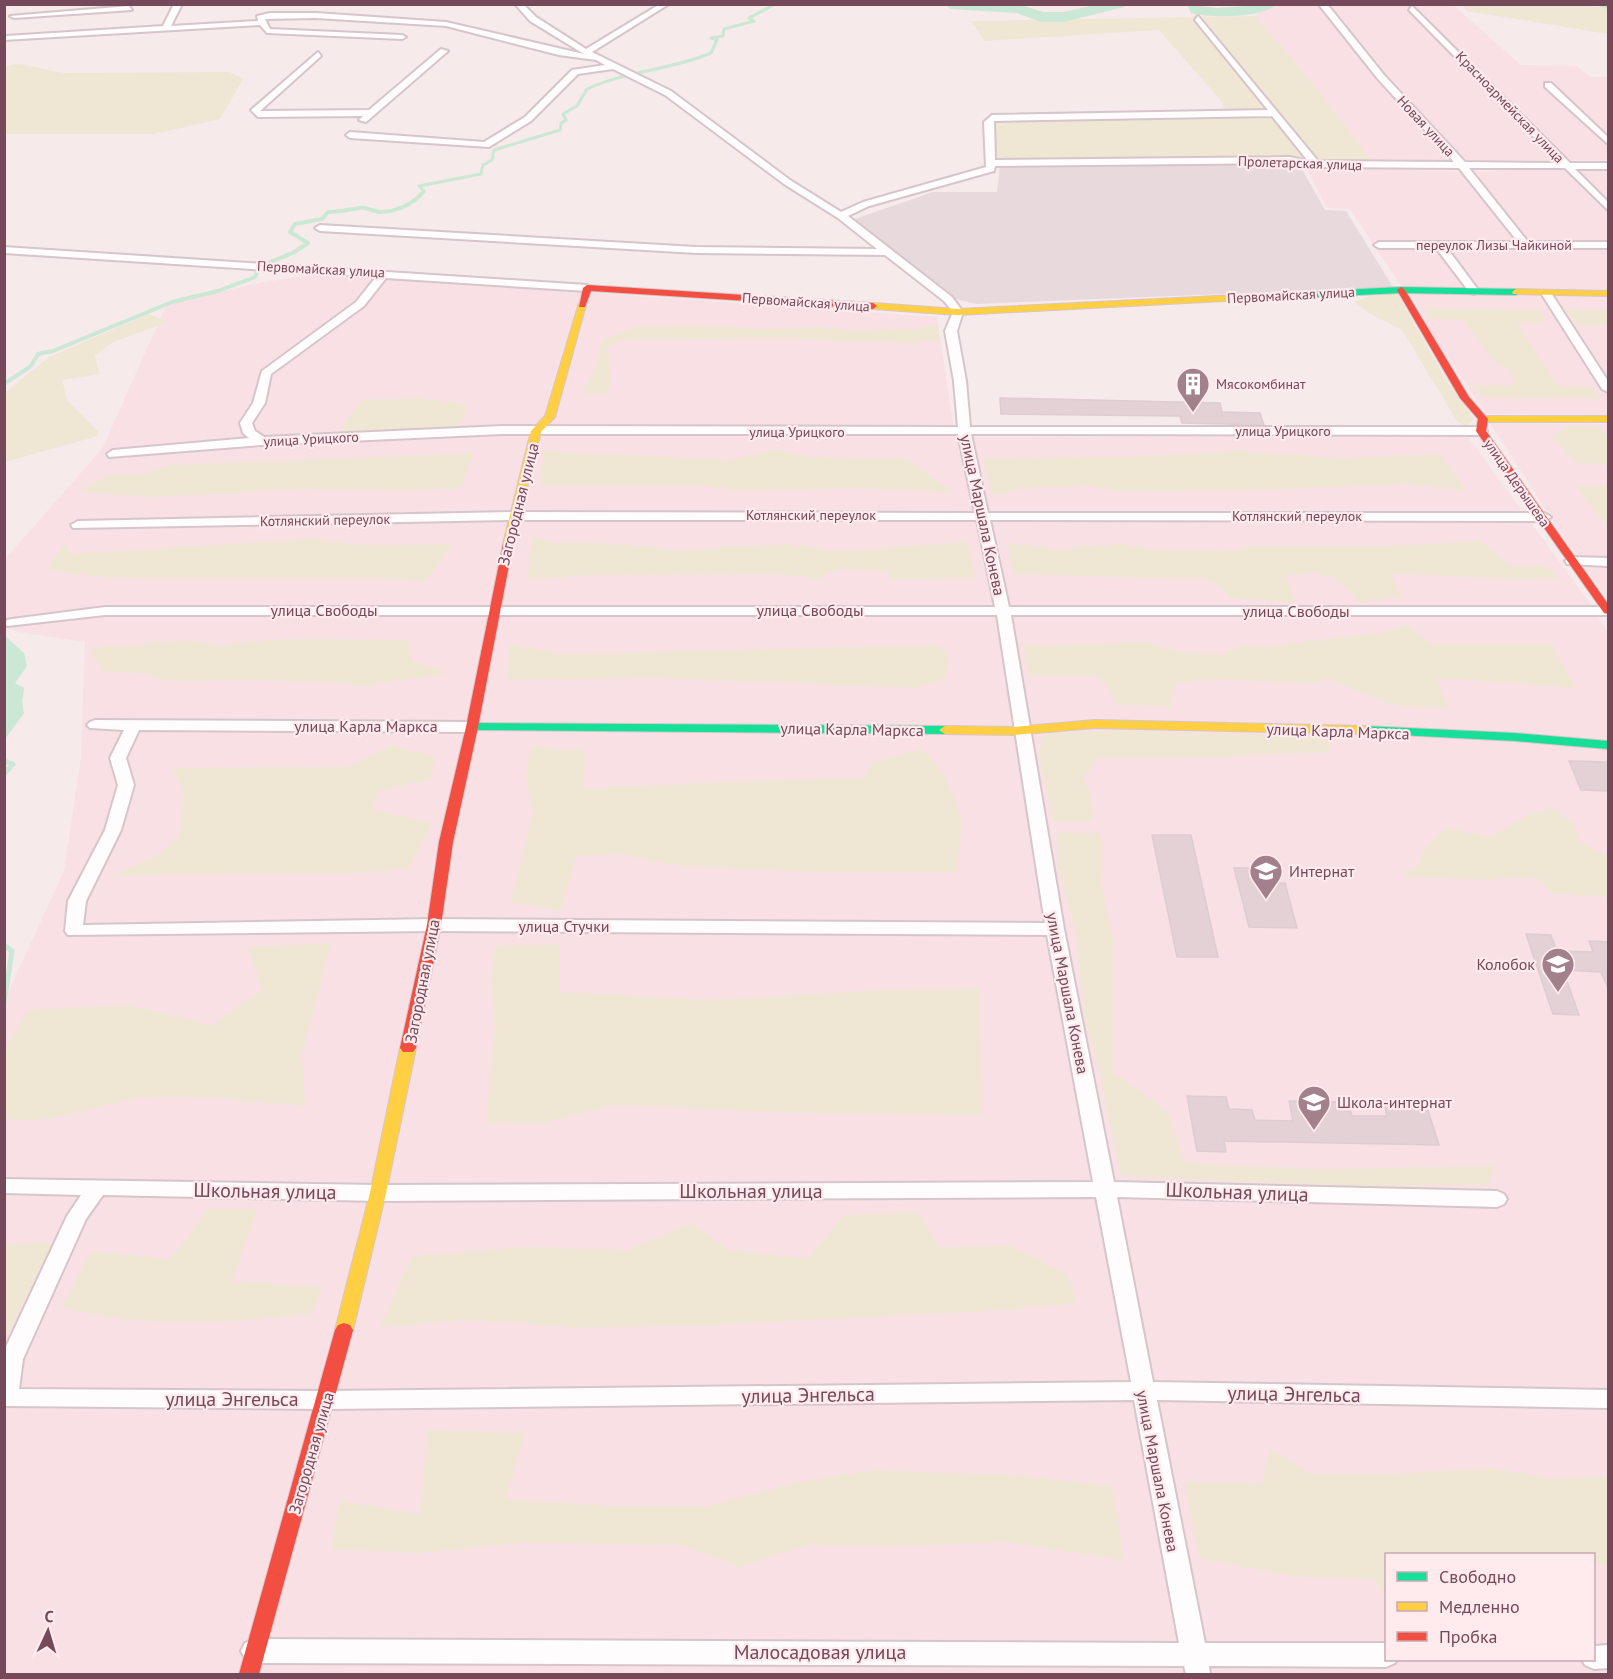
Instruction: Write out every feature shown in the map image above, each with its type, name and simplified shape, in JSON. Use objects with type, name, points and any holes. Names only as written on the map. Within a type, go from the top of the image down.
[{"type":"street","points":[[166,28],[178,4]]},
{"type":"street","points":[[298,14],[300,4]]},
{"type":"street","points":[[518,4],[532,19],[587,52],[668,93],[787,182],[841,216],[948,299],[958,312]]},
{"type":"street","points":[[587,52],[666,4]]},
{"type":"street","name":"Новая улица","points":[[1324,6],[1381,77],[1462,165],[1526,246]]},
{"type":"street","points":[[129,8],[15,13],[5,40],[261,23]]},
{"type":"street","name":"Красноармейская улица","points":[[1412,8],[1608,207]]},
{"type":"street","points":[[402,37],[267,31],[261,23],[261,16],[298,14],[464,26],[547,52],[598,58]]},
{"type":"street","points":[[1198,18],[1315,164]]},
{"type":"street","points":[[444,51],[370,113],[350,135],[486,145],[528,119],[575,72],[614,66]]},
{"type":"street","points":[[318,54],[255,111],[258,114],[370,113]]},
{"type":"street","points":[[1548,85],[1608,141]]},
{"type":"street","points":[[841,216],[866,204],[991,169],[988,122],[992,118],[1274,113]]},
{"type":"street","name":"Пролетарская улица","points":[[992,163],[1290,160],[1315,164],[1608,166]]},
{"type":"street","points":[[320,228],[673,249],[887,252]]},
{"type":"street","name":"переулок Лизы Чайкиной","points":[[1379,245],[1608,245]]},
{"type":"street","points":[[1440,246],[1474,291]]},
{"type":"street","name":"Первомайская улица","points":[[4,250],[958,312],[1401,290],[1608,294]]},
{"type":"street","points":[[261,441],[249,432],[246,423],[259,404],[266,373],[360,304],[385,273]]},
{"type":"street","name":"Загородная улица","points":[[251,1663],[326,1400],[378,1193],[434,925],[446,842],[472,727],[493,609],[513,516],[536,430],[550,417],[587,288]]},
{"type":"street","name":"улица Дерышева","points":[[1401,290],[1482,425],[1544,517],[1552,535],[1608,611]]},
{"type":"street","points":[[1546,293],[1608,389]]},
{"type":"street","name":"улица Маршала Конева","points":[[958,312],[951,331],[960,381],[964,432],[1003,611],[1054,929],[1195,1664]]},
{"type":"street","name":"улица Урицкого","points":[[113,454],[261,441],[536,430],[964,432],[1482,425],[1608,419]]},
{"type":"street","name":"Котлянский переулок","points":[[78,525],[513,516],[1544,517]]},
{"type":"street","points":[[1572,561],[1608,562]]},
{"type":"street","name":"улица Свободы","points":[[12,623],[105,611],[493,609],[1608,611]]},
{"type":"street","name":"улица Карла Маркса","points":[[94,725],[1023,729],[1049,725],[1365,730],[1558,739],[1608,745]]},
{"type":"street","name":"улица Стучки","points":[[133,726],[118,758],[126,785],[112,830],[77,901],[74,931],[434,925],[1054,929]]},
{"type":"street","name":"Школьная улица","points":[[4,1186],[378,1193],[1105,1189],[1497,1199]]},
{"type":"street","name":"улица Энгельса","points":[[97,1188],[77,1216],[12,1359],[7,1398],[326,1400],[1143,1391],[1608,1399]]},
{"type":"street","name":"Малосадовая улица","points":[[251,1663],[1195,1664],[1385,1655]]},
{"type":"shaded area","points":[[1284,5],[1453,5],[1521,65],[1577,66],[1590,77],[1608,77],[1608,160],[1373,162],[1255,16],[1264,9]]},
{"type":"shaded area","points":[[1462,5],[1585,5],[1608,8],[1608,34],[1467,11]]},
{"type":"shaded area","points":[[1255,16],[1302,70],[1373,162],[1310,162],[1305,157],[998,161],[992,124],[1000,121],[1227,117],[1222,102],[1159,30],[984,41],[971,21]]},
{"type":"shaded area","points":[[20,64],[64,73],[229,72],[243,79],[220,119],[154,134],[5,134],[5,66]]},
{"type":"shaded area","points":[[1299,164],[1325,210],[1346,211],[1393,287],[976,304],[952,298],[852,220],[933,192],[997,192],[1000,165]]},
{"type":"shaded area","points":[[1306,167],[1466,172],[1565,168],[1608,212],[1608,292],[1402,287],[1350,209],[1327,208]]},
{"type":"shaded area","points":[[1574,168],[1608,168],[1608,203]]},
{"type":"shaded area","points":[[336,271],[549,290],[937,317],[955,437],[1468,437],[1588,601],[1608,633],[1608,1674],[5,1674],[5,999],[64,871],[81,758],[85,642],[18,632],[5,624],[5,559],[102,449],[167,304],[259,283]]},
{"type":"shaded area","points":[[1411,293],[1608,296],[1608,415],[1486,414],[1433,335]]},
{"type":"shaded area","points":[[1397,294],[1448,383],[1474,419],[1466,427],[1457,421],[1402,330],[1368,313],[1355,302],[1370,296]]},
{"type":"shaded area","points":[[1427,308],[1541,309],[1546,322],[1517,323],[1557,385],[1592,387],[1602,398],[1485,398],[1471,386],[1515,385],[1509,370],[1491,359],[1463,320],[1428,319]]},
{"type":"shaded area","points":[[1566,310],[1608,310],[1608,326],[1579,326]]},
{"type":"shaded area","points":[[149,314],[169,322],[113,342],[95,355],[99,374],[62,380],[67,400],[98,431],[98,436],[5,462],[5,393],[49,357]]},
{"type":"shaded area","points":[[701,325],[770,329],[819,327],[849,330],[913,329],[937,325],[940,339],[917,343],[789,339],[621,340],[608,348],[611,379],[607,394],[585,395],[584,387],[593,376],[602,340],[639,326]]},
{"type":"shaded area","points":[[423,398],[467,405],[465,417],[456,427],[344,433],[343,424],[362,400]]},
{"type":"shaded area","points":[[1490,423],[1608,424],[1608,600],[1562,535]]},
{"type":"shaded area","points":[[1569,426],[1598,426],[1608,436],[1608,465],[1576,463],[1551,436]]},
{"type":"shaded area","points":[[775,450],[813,457],[908,459],[954,493],[853,488],[745,491],[700,486],[541,486],[544,451],[729,460]]},
{"type":"shaded area","points":[[1237,451],[1344,458],[1440,454],[1466,490],[1408,484],[1233,491],[1124,492],[1087,486],[1031,488],[993,494],[982,458],[1121,457]]},
{"type":"shaded area","points":[[474,453],[461,488],[404,491],[303,489],[156,497],[79,492],[107,475],[141,475],[170,465]]},
{"type":"shaded area","points":[[1575,485],[1608,486],[1608,527]]},
{"type":"shaded area","points":[[533,535],[549,542],[604,543],[680,550],[788,544],[837,551],[969,542],[975,579],[889,580],[890,572],[837,569],[820,579],[775,574],[595,575],[527,580]]},
{"type":"shaded area","points":[[308,539],[370,545],[452,544],[427,581],[127,578],[47,569],[65,543],[72,554]]},
{"type":"shaded area","points":[[1483,541],[1509,565],[1548,566],[1559,578],[1521,580],[1391,573],[1402,597],[1359,602],[1334,579],[1319,574],[1309,574],[1285,576],[1297,602],[1230,598],[1212,580],[1013,574],[1008,543],[1060,549],[1119,544],[1153,549],[1227,551],[1254,546],[1365,547]]},
{"type":"shaded area","points":[[1408,625],[1430,644],[1552,644],[1575,688],[1458,679],[1437,680],[1449,709],[1393,705],[1329,680],[1304,684],[1221,679],[1175,683],[1171,707],[1116,704],[1100,676],[1029,676],[1023,645],[1148,643],[1180,652],[1225,654],[1237,646],[1269,646],[1381,633]]},
{"type":"shaded area","points":[[6,637],[24,653],[27,666],[15,683],[24,688],[22,701],[24,713],[5,739]]},
{"type":"shaded area","points":[[288,639],[408,640],[412,661],[451,673],[370,685],[252,680],[163,681],[149,674],[102,671],[89,648],[184,641],[219,645]]},
{"type":"shaded area","points":[[510,644],[563,654],[940,645],[949,658],[945,680],[916,688],[654,678],[507,680]]},
{"type":"shaded area","points":[[1107,731],[1328,736],[1330,752],[1190,758],[1099,758],[1083,778],[1092,797],[1093,821],[1053,821],[1039,757],[1043,734]]},
{"type":"shaded area","points":[[391,746],[435,756],[431,779],[379,791],[371,809],[432,823],[409,868],[368,873],[112,876],[157,856],[180,834],[183,792],[173,768],[348,767]]},
{"type":"shaded area","points":[[530,747],[586,751],[583,789],[764,780],[864,779],[872,762],[922,749],[944,773],[962,818],[957,872],[809,872],[680,866],[616,854],[576,856],[561,910],[511,903],[533,813],[526,777]]},
{"type":"shaded area","points":[[1553,808],[1575,824],[1579,841],[1608,856],[1608,897],[1552,893],[1534,876],[1488,880],[1401,876],[1418,866],[1425,848],[1445,827],[1490,838],[1522,818]]},
{"type":"shaded area","points":[[1057,832],[1102,834],[1101,878],[1113,941],[1113,1072],[1167,1111],[1185,1163],[1318,1169],[1495,1166],[1489,1185],[1355,1186],[1121,1176],[1098,1065],[1086,1025],[1075,927],[1057,866]]},
{"type":"shaded area","points":[[331,943],[302,1054],[305,1106],[210,1098],[153,1097],[116,1103],[60,1117],[23,1120],[5,1118],[5,1050],[27,1010],[127,1005],[212,1025],[262,989],[248,947]]},
{"type":"shaded area","points":[[560,944],[560,992],[716,1000],[882,990],[979,988],[982,1116],[802,1113],[614,1105],[538,1124],[486,1123],[495,1025],[491,978],[496,946]]},
{"type":"shaded area","points":[[209,1209],[257,1209],[232,1281],[322,1287],[311,1314],[249,1320],[186,1322],[124,1319],[62,1307],[91,1251],[170,1259]]},
{"type":"shaded area","points":[[917,1211],[939,1247],[1010,1246],[1068,1275],[1077,1304],[732,1324],[586,1328],[470,1320],[380,1327],[412,1256],[529,1247],[629,1250],[691,1223],[728,1250],[808,1258],[843,1216]]},
{"type":"shaded area","points":[[52,1243],[5,1340],[5,1244]]},
{"type":"shaded area","points":[[428,1430],[525,1433],[506,1499],[610,1506],[703,1507],[799,1482],[873,1470],[1026,1476],[1113,1486],[1124,1560],[1004,1542],[893,1547],[807,1545],[739,1567],[683,1545],[524,1543],[418,1553],[331,1549],[340,1501],[420,1514]]},
{"type":"shaded area","points":[[1270,1449],[1312,1474],[1396,1474],[1489,1468],[1551,1478],[1608,1476],[1608,1565],[1595,1563],[1595,1553],[1385,1553],[1385,1597],[1375,1580],[1300,1577],[1199,1559],[1185,1482],[1262,1484]]},
{"type":"building","name":"Мясокомбинат","points":[[1000,398],[1220,403],[1222,412],[1260,413],[1264,425],[1182,423],[1180,416],[1001,414]]},
{"type":"building","points":[[1569,761],[1608,762],[1608,791],[1581,790]]},
{"type":"building","name":"Интернат","points":[[1152,835],[1191,835],[1218,957],[1177,957]]},
{"type":"building","points":[[1234,868],[1251,868],[1255,883],[1285,883],[1297,928],[1249,927]]},
{"type":"building","name":"Колобок","points":[[1526,934],[1551,935],[1557,951],[1593,952],[1589,941],[1608,942],[1608,988],[1601,972],[1563,970],[1579,1015],[1553,1014]]},
{"type":"building","name":"Школа-интернат","points":[[1187,1096],[1226,1097],[1229,1109],[1252,1110],[1255,1120],[1293,1121],[1289,1101],[1348,1102],[1352,1116],[1387,1116],[1385,1106],[1427,1107],[1439,1145],[1224,1141],[1226,1152],[1197,1151]]},
{"type":"waterway","points":[[421,195],[424,191],[419,186],[481,174],[483,165],[492,160],[494,150],[560,130],[561,123],[566,120],[563,114],[577,106],[587,89],[618,78],[696,59],[711,53],[717,40],[711,38],[723,36],[724,29],[754,21],[749,18],[775,4]]},
{"type":"waterway","points":[[951,4],[1019,9],[1041,17],[1064,17],[1119,4]]},
{"type":"waterway","points":[[1194,4],[1196,10],[1215,12],[1243,10],[1270,4]]},
{"type":"waterway","points":[[4,384],[31,366],[38,354],[53,351],[172,302],[218,291],[255,277],[260,266],[293,253],[308,243],[290,232],[295,224],[322,219],[328,212],[363,208],[379,212],[391,211],[403,207],[422,193]]},
{"type":"waterway","points":[[4,761],[13,764],[4,774]]},
{"type":"waterway","points":[[4,945],[12,951],[4,1003]]},
{"type":"traffic: fast","points":[[1278,296],[1401,290],[1516,292]]},
{"type":"traffic: fast","points":[[472,727],[945,730]]},
{"type":"traffic: fast","points":[[1365,730],[1515,737],[1608,745]]},
{"type":"traffic: slow","points":[[1516,292],[1608,294]]},
{"type":"traffic: slow","points":[[873,306],[958,312],[1278,296]]},
{"type":"traffic: slow","points":[[508,544],[536,431],[550,417],[582,305]]},
{"type":"traffic: slow","points":[[1483,419],[1608,419]]},
{"type":"traffic: slow","points":[[945,730],[1014,731],[1095,724],[1365,730]]},
{"type":"traffic: slow","points":[[344,1330],[378,1193],[408,1048]]},
{"type":"traffic: jam","points":[[582,305],[587,288],[873,306]]},
{"type":"traffic: jam","points":[[1401,290],[1465,398],[1483,419],[1481,431],[1608,611]]},
{"type":"traffic: jam","points":[[408,1048],[434,925],[446,842],[472,727],[508,544]]},
{"type":"traffic: jam","points":[[249,1674],[344,1330]]},
{"type":"place","name":"Мясокомбинат","points":[[1193,413]]},
{"type":"place","name":"Интернат","points":[[1266,900]]},
{"type":"place","name":"Колобок","points":[[1558,993]]},
{"type":"place","name":"Школа-интернат","points":[[1314,1131]]}]
